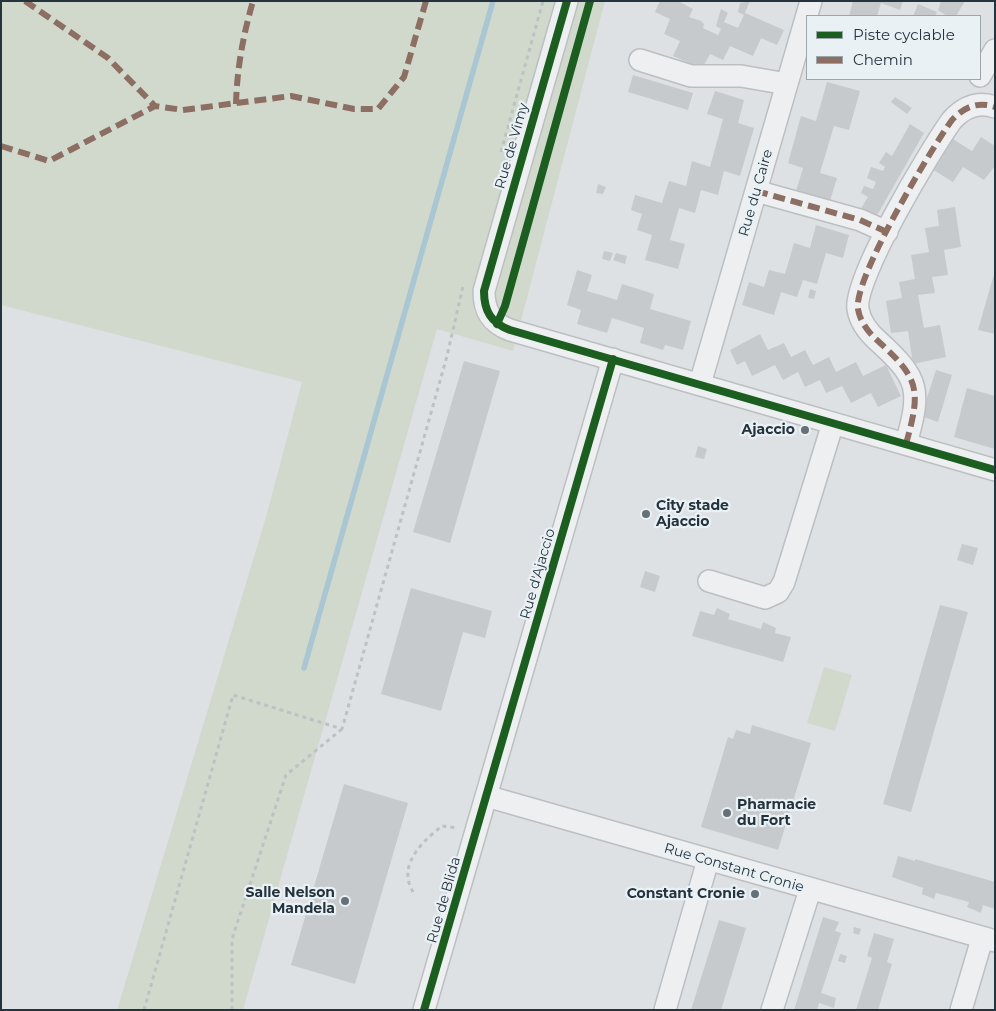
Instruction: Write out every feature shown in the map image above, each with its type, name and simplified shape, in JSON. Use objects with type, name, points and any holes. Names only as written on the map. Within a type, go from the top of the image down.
[{"type":"street","name":"Rue de Vimy","points":[[567,1],[486,283],[484,298],[488,313],[503,327],[613,359]]},
{"type":"street","name":"Rue du Caire","points":[[807,15],[811,1]]},
{"type":"street","name":"Rue du Caire","points":[[700,384],[806,18]]},
{"type":"street","points":[[981,74],[995,50]]},
{"type":"street","points":[[640,60],[691,76],[742,76],[787,84]]},
{"type":"street","points":[[906,444],[915,411],[914,383],[906,369],[868,330],[858,308],[863,283],[904,198],[952,120],[963,110],[985,106],[979,80]]},
{"type":"street","points":[[756,190],[860,220],[887,232]]},
{"type":"street","points":[[613,359],[995,470]]},
{"type":"street","name":"Rue d'Ajaccio","points":[[486,796],[613,359]]},
{"type":"street","points":[[709,581],[765,598],[778,592],[784,582],[833,423]]},
{"type":"street","name":"Rue de Blida","points":[[424,1010],[486,796]]},
{"type":"street","name":"Rue Constant Cronie","points":[[486,796],[988,940]]},
{"type":"street","points":[[665,1010],[708,860]]},
{"type":"street","points":[[772,1010],[810,890]]},
{"type":"street","points":[[961,1010],[988,940]]},
{"type":"path","points":[[500,156],[543,1]]},
{"type":"path","points":[[232,1010],[232,939],[286,775],[342,729],[444,366],[466,277]]},
{"type":"path","points":[[144,1010],[233,695],[342,729]]},
{"type":"path","points":[[413,892],[408,877],[411,861],[429,836],[442,826],[477,832]]},
{"type":"shaded area","points":[[1,1],[605,1],[513,351],[437,329],[243,1010],[117,1010],[266,517],[302,382],[1,305]]},
{"type":"shaded area","points":[[824,667],[852,675],[835,731],[807,723]]},
{"type":"building","points":[[660,1],[678,1],[693,9],[689,17],[701,21],[704,24],[703,28],[718,35],[721,29],[716,26],[721,9],[728,13],[724,22],[738,28],[744,15],[738,12],[740,3],[750,1],[745,13],[784,30],[777,45],[761,38],[753,56],[730,46],[723,60],[710,54],[702,69],[673,56],[680,41],[664,34],[670,19],[655,12]]},
{"type":"building","points":[[853,1],[903,1],[900,10],[881,3],[877,15],[849,15]]},
{"type":"building","points":[[941,1],[965,1],[957,15],[946,15],[938,10]]},
{"type":"building","points":[[918,4],[937,12],[936,15],[913,15]]},
{"type":"building","points":[[633,75],[693,93],[688,110],[628,92]]},
{"type":"building","points":[[827,82],[860,91],[849,130],[834,126],[820,173],[837,178],[830,201],[796,191],[803,168],[788,163],[801,116],[816,121]]},
{"type":"building","points":[[715,91],[744,100],[738,123],[754,128],[740,176],[724,171],[718,195],[701,190],[695,213],[679,208],[670,240],[685,244],[678,269],[645,260],[652,235],[637,230],[642,214],[631,210],[635,195],[662,203],[669,181],[686,186],[692,161],[710,167],[723,119],[707,114]]},
{"type":"building","points":[[895,97],[912,108],[907,114],[891,102]]},
{"type":"building","points":[[910,124],[924,133],[875,219],[860,210],[868,197],[861,193],[864,186],[873,189],[876,182],[867,178],[871,167],[883,171],[885,167],[879,163],[886,152],[892,156]]},
{"type":"building","points":[[981,137],[995,146],[995,166],[984,180],[963,167],[953,182],[932,169],[951,138],[972,151]]},
{"type":"building","points":[[598,184],[606,187],[603,194],[596,193]]},
{"type":"building","points":[[955,207],[961,247],[944,250],[948,275],[932,277],[935,293],[918,295],[924,328],[940,325],[946,357],[913,364],[908,331],[891,333],[886,301],[902,298],[899,282],[915,279],[911,255],[929,252],[925,228],[939,226],[937,210]]},
{"type":"building","points":[[816,225],[849,235],[843,258],[826,253],[817,284],[803,280],[797,297],[781,292],[774,315],[742,305],[749,282],[764,287],[769,270],[785,274],[794,243],[810,248]]},
{"type":"building","points":[[604,251],[613,253],[610,261],[602,259]]},
{"type":"building","points":[[616,253],[627,256],[625,264],[613,260]]},
{"type":"building","points":[[577,270],[592,275],[587,291],[617,300],[622,284],[654,294],[650,309],[691,321],[683,350],[665,345],[663,350],[640,343],[644,328],[612,318],[607,333],[577,324],[581,310],[567,305]]},
{"type":"building","points":[[995,274],[995,334],[978,330]]},
{"type":"building","points":[[810,289],[816,291],[814,299],[808,298]]},
{"type":"building","points":[[760,334],[768,350],[784,343],[791,357],[805,350],[813,365],[829,357],[836,372],[856,362],[863,376],[886,365],[901,396],[878,407],[871,393],[851,403],[842,386],[826,393],[820,380],[805,387],[798,372],[783,380],[775,365],[752,376],[745,361],[737,365],[730,350]]},
{"type":"building","points":[[464,361],[500,371],[450,543],[413,532]]},
{"type":"building","points":[[936,370],[952,375],[938,422],[921,416]]},
{"type":"building","points":[[967,388],[995,396],[995,449],[954,437]]},
{"type":"building","points":[[698,446],[707,449],[704,459],[695,457]]},
{"type":"building","points":[[962,544],[978,548],[973,565],[957,560]]},
{"type":"building","points":[[645,571],[660,576],[655,592],[640,587]]},
{"type":"building","points":[[411,588],[492,611],[485,638],[463,632],[441,711],[381,694]]},
{"type":"building","points":[[940,605],[968,612],[911,812],[883,804]]},
{"type":"building","points":[[717,608],[730,614],[728,619],[761,629],[763,622],[776,628],[775,633],[791,637],[783,662],[692,636],[700,611],[714,615]]},
{"type":"building","points":[[752,725],[811,743],[778,850],[701,827],[728,737],[733,739],[736,730],[750,734]]},
{"type":"building","name":"Salle Nelson Mandela","points":[[344,784],[408,803],[355,984],[291,965]]},
{"type":"building","points":[[898,856],[915,861],[915,859],[995,882],[995,909],[983,905],[981,913],[967,907],[969,902],[936,893],[934,899],[922,894],[923,888],[892,877]]},
{"type":"building","points":[[823,917],[839,922],[835,931],[841,933],[821,993],[836,998],[834,1008],[819,1003],[817,1010],[794,1010]]},
{"type":"building","points":[[719,920],[746,928],[721,1010],[691,1010]]},
{"type":"building","points":[[854,927],[861,929],[859,935],[853,933]]},
{"type":"building","points":[[874,933],[894,939],[887,962],[892,964],[878,1010],[856,1010],[872,958],[867,956]]},
{"type":"building","points":[[840,954],[847,956],[845,963],[838,961]]},
{"type":"waterway","points":[[304,668],[493,1]]},
{"type":"marked path","points":[[25,1],[108,58],[155,106]]},
{"type":"marked path","points":[[236,104],[241,52],[253,1]]},
{"type":"marked path","points":[[1,146],[49,161],[155,106],[183,110],[291,96],[354,109],[378,109],[404,77],[426,1]]},
{"type":"marked path","points":[[906,444],[914,410],[915,398],[913,387],[909,376],[902,366],[865,327],[858,309],[860,293],[868,271],[895,214],[952,120],[972,106],[989,105],[995,107]]},
{"type":"marked path","points":[[756,191],[860,220],[887,232]]},
{"type":"cycle path","points":[[567,1],[484,291],[485,305],[493,320],[510,330],[995,470]]},
{"type":"cycle path","points":[[497,324],[505,306],[590,1]]},
{"type":"cycle path","points":[[424,1010],[613,359]]},
{"type":"place","name":"Ajaccio","points":[[805,430]]},
{"type":"place","name":"City stade Ajaccio","points":[[646,514]]},
{"type":"place","name":"Pharmacie du Fort","points":[[727,813]]},
{"type":"place","name":"Constant Cronie","points":[[755,894]]},
{"type":"place","name":"Salle Nelson Mandela","points":[[345,901]]}]
